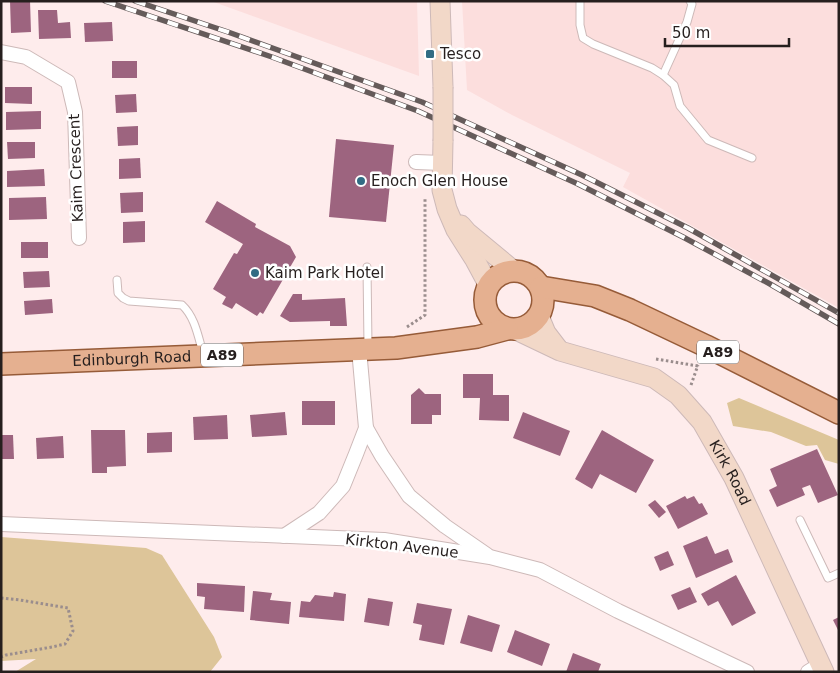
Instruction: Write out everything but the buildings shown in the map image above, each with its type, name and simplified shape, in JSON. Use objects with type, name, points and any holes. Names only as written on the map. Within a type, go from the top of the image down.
[{"type":"main road","points":[[440,1],[443,141],[428,162],[442,190],[447,209],[456,230],[489,286]]},
{"type":"main road","points":[[447,209],[467,232],[514,271]]},
{"type":"main road","points":[[511,329],[499,325],[492,320],[487,312],[485,299],[489,286],[498,276],[505,272],[514,271]]},
{"type":"main road","name":"A89","points":[[511,329],[524,328],[532,324],[541,304],[536,280],[530,275],[514,271]]},
{"type":"main road","name":"A89","points":[[541,304],[595,296],[630,310],[706,346],[839,413]]},
{"type":"main road","points":[[541,304],[546,333],[560,351]]},
{"type":"main road","name":"Edinburgh Road","points":[[443,342],[487,312]]},
{"type":"main road","name":"Edinburgh Road","points":[[1,364],[396,348],[477,337],[511,329]]},
{"type":"main road","name":"Kirk Road","points":[[511,329],[560,351],[654,378],[678,395],[702,422],[734,478],[818,669]]},
{"type":"street","name":"Kaim Crescent","points":[[1,52],[26,56],[68,82],[75,112],[80,238]]},
{"type":"street","points":[[284,536],[319,512],[343,486],[366,428],[363,349]]},
{"type":"street","points":[[366,428],[409,496],[445,526],[490,557]]},
{"type":"street","name":"Kirkton Avenue","points":[[1,524],[384,540],[490,557],[540,570],[618,611],[747,672]]},
{"type":"lane","points":[[580,1],[580,25],[583,38],[593,44],[652,68],[663,75],[674,85],[680,106],[708,140],[752,158]]},
{"type":"lane","points":[[663,75],[687,22],[692,4],[690,1]]},
{"type":"lane","points":[[363,349],[367,266]]},
{"type":"lane","points":[[117,280],[118,293],[129,301],[182,305],[188,310],[195,324],[204,355]]},
{"type":"lane","points":[[800,520],[828,578],[839,573]]},
{"type":"path","points":[[396,348],[397,334],[425,315],[428,162]]},
{"type":"path","points":[[1,598],[68,608],[73,631],[65,644],[1,657]]},
{"type":"shaded area","points":[[211,1],[417,1],[419,76]]},
{"type":"shaded area","points":[[462,1],[839,1],[839,308],[623,187],[630,173],[512,115],[467,90]]},
{"type":"shaded area","points":[[739,398],[839,440],[839,464],[825,460],[817,445],[806,446],[771,432],[733,426],[727,403]]},
{"type":"shaded area","points":[[1,537],[146,548],[162,555],[214,637],[222,657],[210,672],[15,672],[36,659],[1,661]]},
{"type":"railway","points":[[105,1],[272,57],[418,111],[578,184],[683,237],[839,324]]},
{"type":"railway","points":[[135,1],[228,32],[422,102],[582,175],[688,228],[839,313]]},
{"type":"place","name":"Tesco","points":[[430,54]]},
{"type":"place","name":"Enoch Glen House","points":[[361,181]]},
{"type":"place","name":"Kaim Park Hotel","points":[[255,273]]}]
